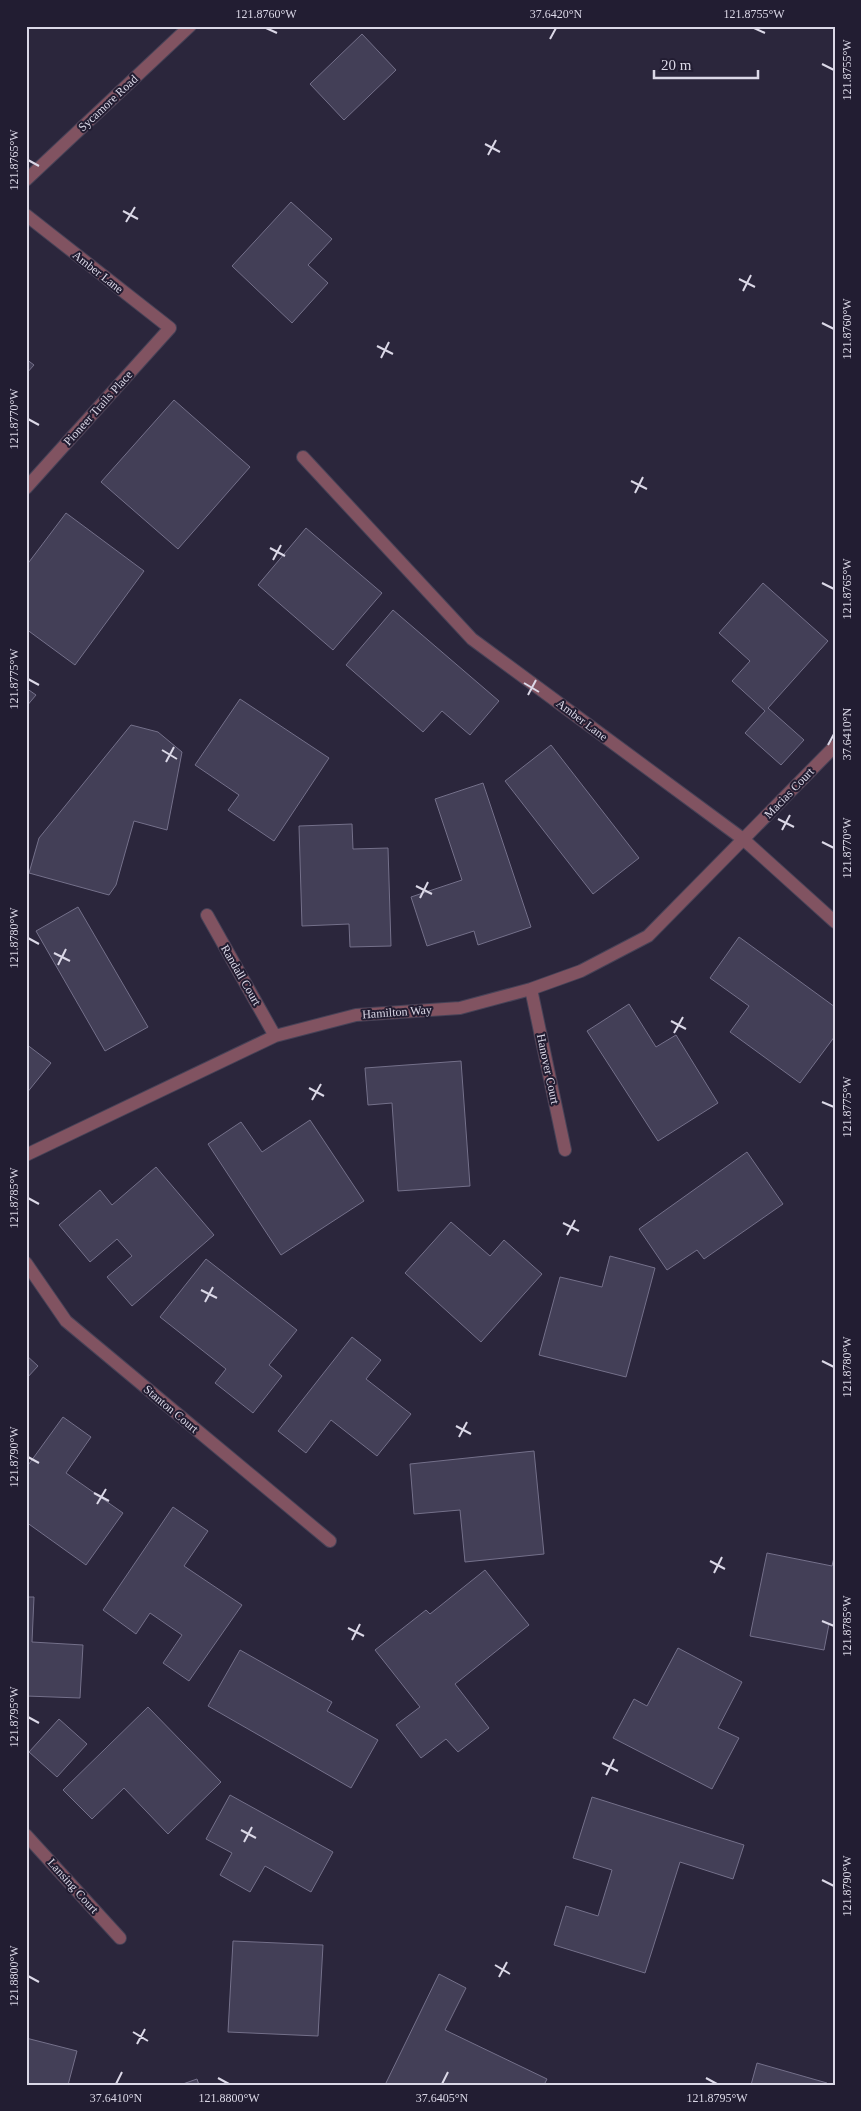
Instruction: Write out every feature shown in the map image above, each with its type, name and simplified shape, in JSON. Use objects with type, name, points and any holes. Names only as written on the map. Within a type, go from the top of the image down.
[{"type":"street","name":"Sycamore Road","points":[[26,180],[190,26]]},
{"type":"street","name":"Amber Lane","points":[[26,215],[170,328]]},
{"type":"street","name":"Pioneer Trails Place","points":[[26,488],[170,328]]},
{"type":"street","name":"Amber Lane","points":[[303,457],[472,639],[743,840],[835,922]]},
{"type":"street","name":"Macias Court","points":[[743,840],[835,746]]},
{"type":"street","name":"Hamilton Way","points":[[26,1155],[275,1036],[356,1015],[460,1008],[531,989],[581,971],[648,936],[743,840]]},
{"type":"street","name":"Randall Court","points":[[206,915],[275,1036]]},
{"type":"street","name":"Hanover Court","points":[[531,989],[565,1150]]},
{"type":"street","name":"Stanton Court","points":[[26,1263],[66,1321],[330,1542]]},
{"type":"street","name":"Lansing Court","points":[[26,1835],[120,1938]]},
{"type":"building","points":[[362,34],[396,70],[344,120],[310,84]]},
{"type":"building","points":[[291,202],[332,239],[308,265],[328,283],[292,323],[232,266]]},
{"type":"building","points":[[26,359],[34,365],[26,374]]},
{"type":"building","points":[[174,400],[250,467],[178,549],[101,482]]},
{"type":"building","points":[[66,513],[144,571],[75,665],[26,629],[26,566]]},
{"type":"building","points":[[306,528],[382,593],[333,650],[258,585]]},
{"type":"building","points":[[763,583],[828,641],[768,708],[804,740],[781,765],[745,733],[765,711],[732,681],[750,661],[719,633]]},
{"type":"building","points":[[393,610],[499,701],[470,735],[442,711],[423,732],[346,665]]},
{"type":"building","points":[[26,688],[36,695],[26,707]]},
{"type":"building","points":[[240,699],[329,758],[274,841],[228,810],[239,795],[195,765]]},
{"type":"building","points":[[131,725],[158,732],[182,752],[167,830],[134,821],[116,885],[109,895],[29,873],[39,838]]},
{"type":"building","points":[[551,745],[639,858],[593,894],[505,781]]},
{"type":"building","points":[[483,783],[531,927],[478,945],[474,931],[427,946],[411,897],[462,880],[435,799]]},
{"type":"building","points":[[352,824],[353,849],[388,848],[391,946],[350,947],[349,924],[302,926],[299,826]]},
{"type":"building","points":[[78,907],[148,1027],[105,1051],[36,931]]},
{"type":"building","points":[[739,937],[835,1007],[835,1036],[800,1083],[730,1032],[749,1006],[710,978]]},
{"type":"building","points":[[629,1004],[656,1047],[676,1035],[718,1103],[658,1141],[587,1031]]},
{"type":"building","points":[[26,1044],[51,1063],[26,1094]]},
{"type":"building","points":[[461,1061],[470,1186],[398,1191],[392,1103],[368,1105],[365,1068]]},
{"type":"building","points":[[310,1120],[364,1201],[281,1255],[208,1144],[241,1122],[262,1152]]},
{"type":"building","points":[[747,1152],[783,1204],[704,1259],[697,1250],[667,1270],[639,1229]]},
{"type":"building","points":[[156,1167],[214,1235],[132,1306],[107,1277],[132,1256],[117,1239],[90,1262],[59,1225],[100,1190],[112,1205]]},
{"type":"building","points":[[451,1222],[490,1256],[504,1240],[542,1274],[481,1342],[405,1273]]},
{"type":"building","points":[[610,1256],[655,1268],[626,1377],[539,1355],[560,1277],[602,1287]]},
{"type":"building","points":[[206,1259],[297,1330],[269,1365],[282,1376],[253,1413],[215,1383],[226,1369],[160,1317]]},
{"type":"building","points":[[352,1337],[381,1360],[366,1379],[411,1414],[377,1456],[331,1420],[306,1453],[278,1431]]},
{"type":"building","points":[[26,1355],[38,1366],[26,1379]]},
{"type":"building","points":[[63,1417],[91,1437],[66,1473],[123,1513],[86,1565],[26,1522],[26,1468]]},
{"type":"building","points":[[534,1451],[544,1554],[465,1562],[460,1510],[414,1514],[410,1464]]},
{"type":"building","points":[[173,1507],[208,1531],[184,1566],[242,1605],[189,1681],[163,1663],[182,1635],[150,1613],[136,1634],[103,1610]]},
{"type":"building","points":[[767,1553],[832,1566],[835,1553],[835,1625],[829,1624],[824,1650],[750,1636]]},
{"type":"building","points":[[485,1570],[529,1625],[455,1684],[489,1728],[458,1752],[446,1739],[421,1758],[396,1725],[420,1707],[375,1650],[426,1610],[430,1614]]},
{"type":"building","points":[[26,1597],[34,1597],[32,1642],[83,1645],[80,1698],[26,1696]]},
{"type":"building","points":[[678,1648],[742,1682],[718,1728],[739,1738],[712,1789],[613,1738],[634,1699],[647,1706]]},
{"type":"building","points":[[240,1650],[332,1702],[327,1711],[378,1740],[351,1788],[208,1706]]},
{"type":"building","points":[[148,1707],[221,1782],[168,1834],[124,1788],[92,1819],[63,1790]]},
{"type":"building","points":[[59,1719],[87,1744],[57,1777],[29,1752]]},
{"type":"building","points":[[230,1795],[333,1852],[311,1892],[265,1866],[250,1892],[220,1875],[232,1853],[206,1839]]},
{"type":"building","points":[[592,1797],[744,1845],[733,1879],[680,1862],[645,1973],[554,1945],[566,1906],[598,1916],[612,1870],[573,1858]]},
{"type":"building","points":[[233,1941],[323,1945],[318,2036],[228,2032]]},
{"type":"building","points":[[439,1974],[466,1988],[445,2030],[547,2079],[544,2085],[385,2085]]},
{"type":"building","points":[[26,2038],[77,2051],[68,2085],[26,2085]]},
{"type":"building","points":[[757,2063],[827,2083],[827,2085],[751,2085]]},
{"type":"building","points":[[197,2079],[199,2085],[180,2085]]}]
